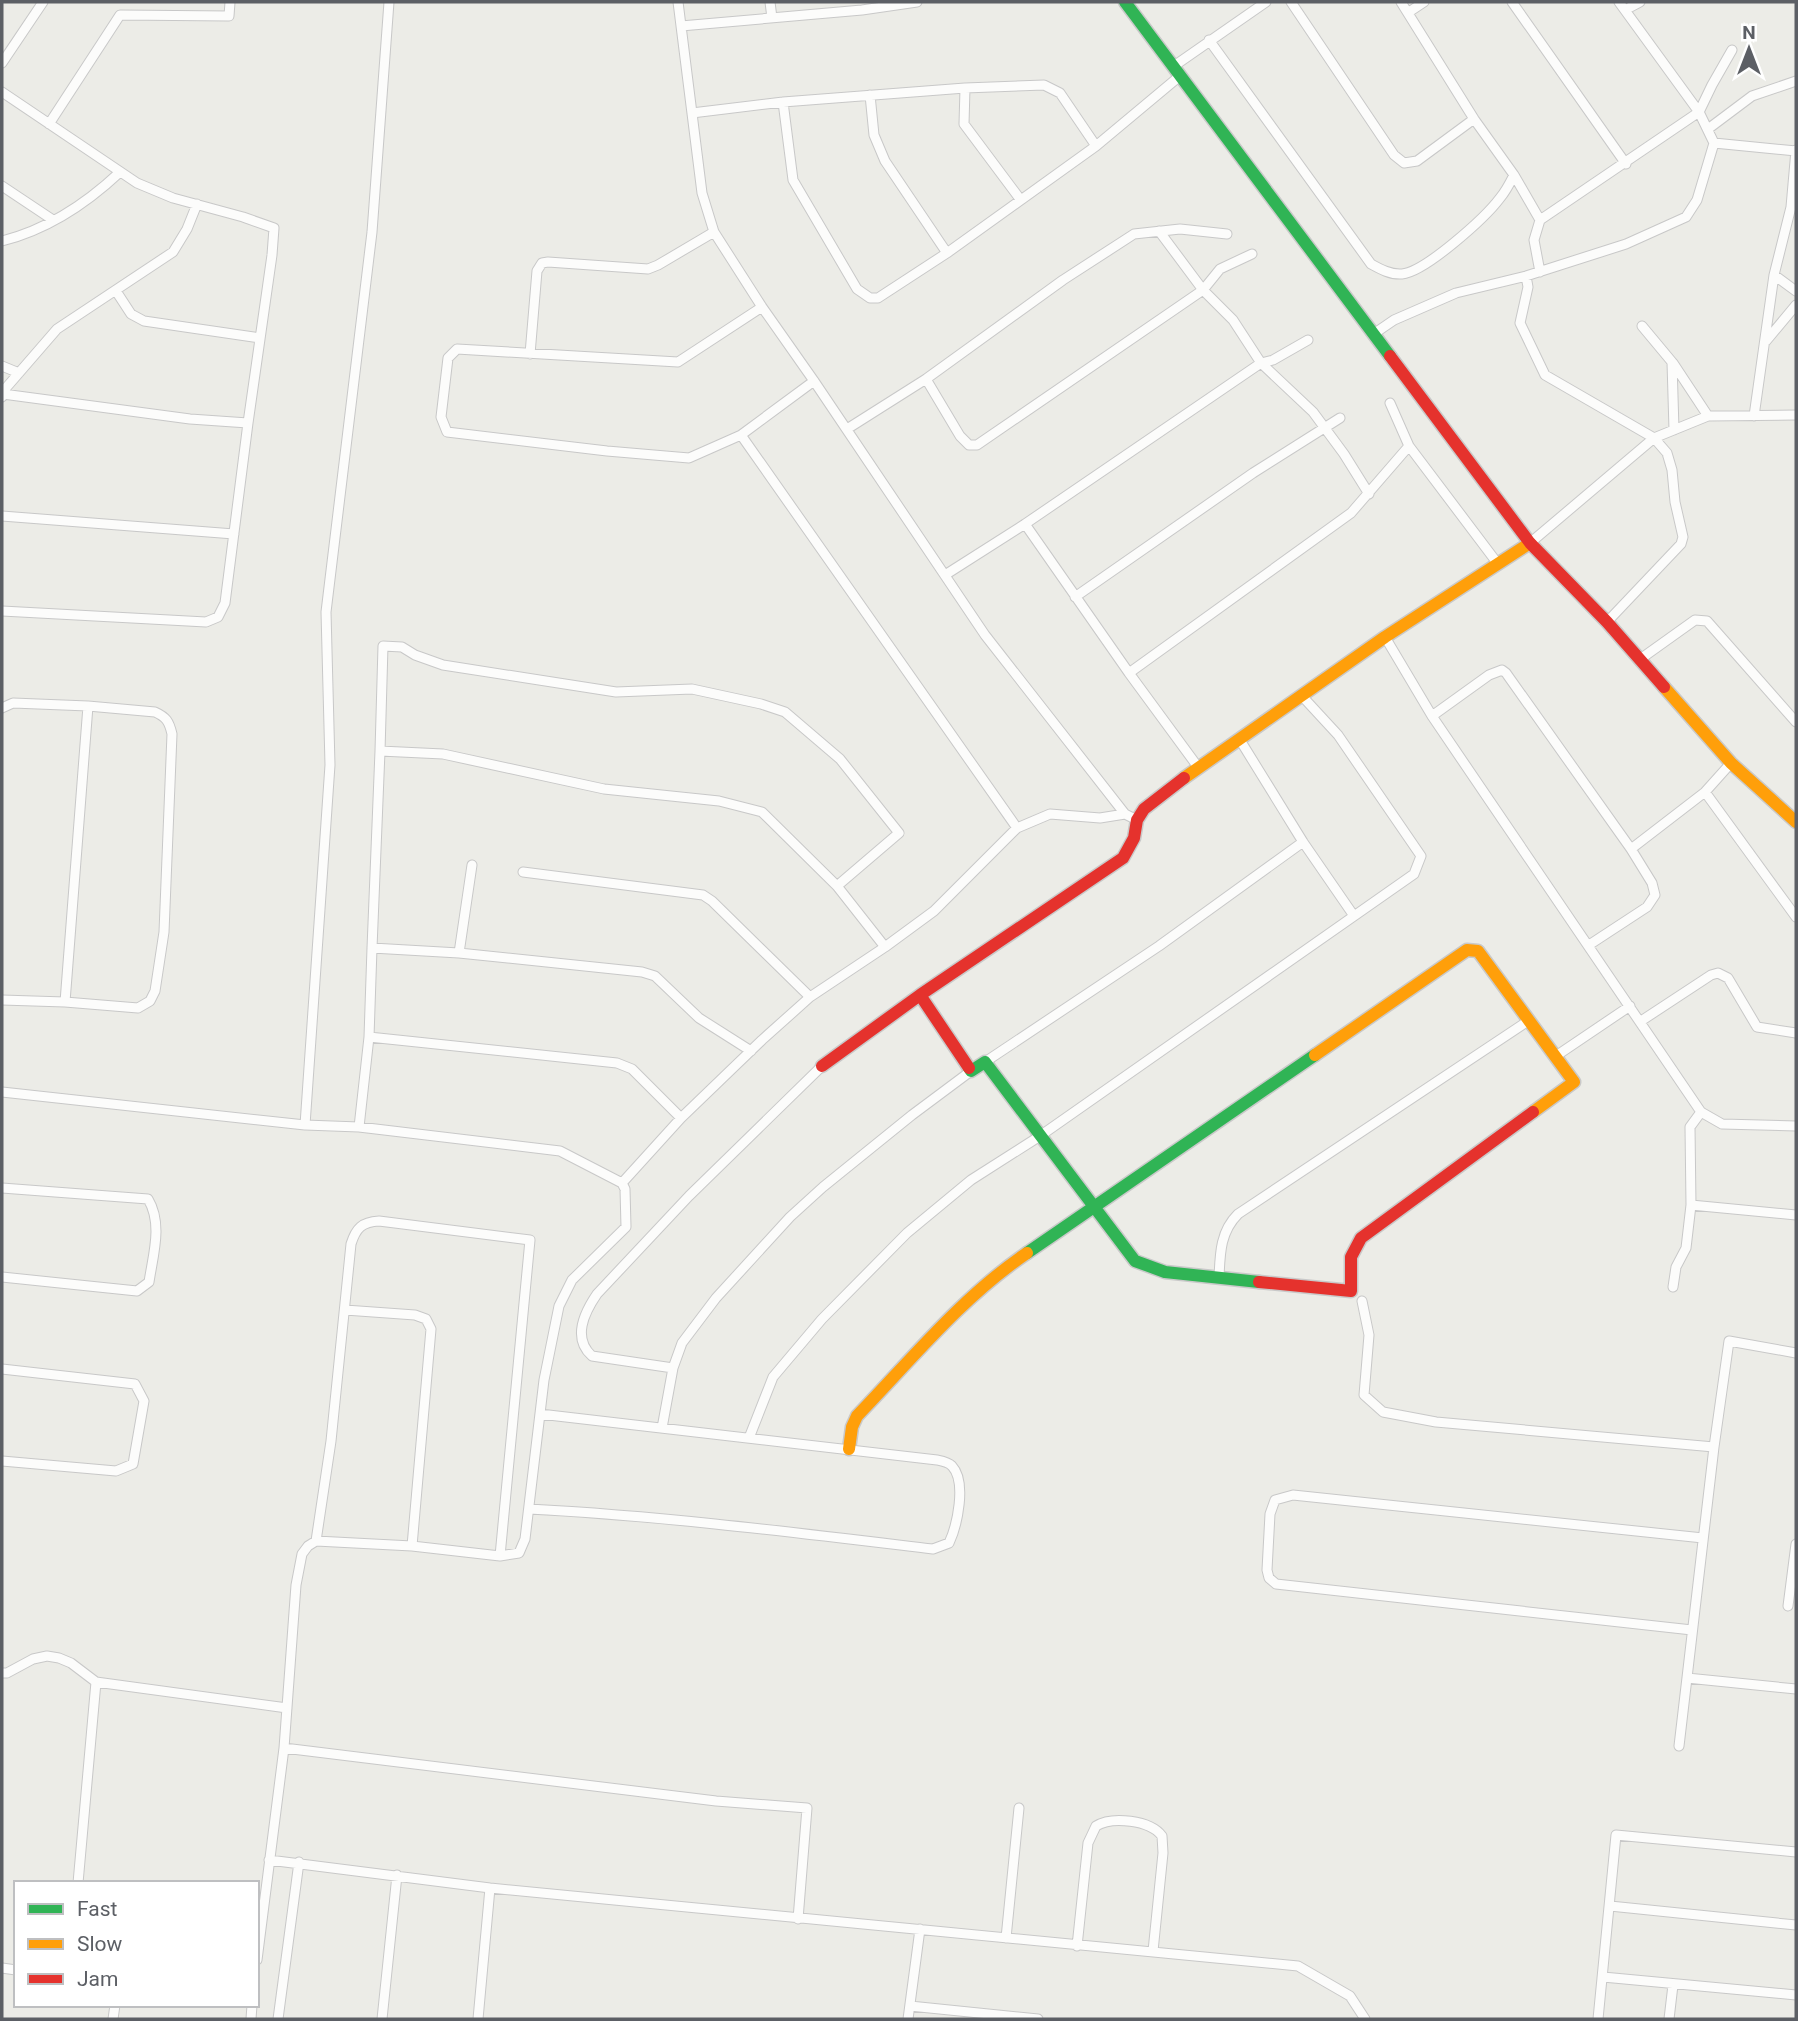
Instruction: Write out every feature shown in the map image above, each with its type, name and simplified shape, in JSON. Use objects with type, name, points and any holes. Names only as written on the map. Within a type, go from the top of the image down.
[{"type":"street","points":[[2,63],[43,2]]},
{"type":"street","points":[[50,124],[120,15],[229,16],[230,2]]},
{"type":"street","points":[[305,1125],[330,765],[326,612],[372,232],[389,2]]},
{"type":"street","points":[[673,1368],[592,1356],[584,1350],[581,1337],[587,1309],[597,1294],[689,1196],[822,1066],[920,995],[1123,858],[1134,838],[1131,817],[985,635],[714,232],[704,205],[678,2]]},
{"type":"street","points":[[770,2],[772,18]]},
{"type":"street","points":[[681,26],[917,2]]},
{"type":"street","points":[[1125,2],[1376,333],[1530,542],[1607,622],[1731,764],[1796,821]]},
{"type":"street","points":[[783,102],[793,180],[857,289],[870,298],[878,298],[947,253],[1096,146],[1209,40],[1266,2]]},
{"type":"street","points":[[1292,2],[1394,155],[1404,163],[1418,161],[1474,119]]},
{"type":"street","points":[[1401,2],[1474,119],[1514,175],[1540,220]]},
{"type":"street","points":[[1409,12],[1424,2]]},
{"type":"street","points":[[1513,2],[1626,164]]},
{"type":"street","points":[[1376,333],[1394,320],[1456,293],[1540,272],[1626,244],[1686,217],[1697,200],[1714,144],[1699,112],[1622,6],[1640,2]]},
{"type":"street","points":[[1209,40],[1371,264],[1384,272],[1401,274],[1428,262],[1488,211],[1500,198],[1514,175]]},
{"type":"street","points":[[1540,272],[1534,240],[1540,220],[1699,112],[1732,50]]},
{"type":"street","points":[[1707,129],[1752,96],[1796,81]]},
{"type":"street","points":[[692,113],[783,102],[1031,85],[1052,87],[1060,93],[1096,146]]},
{"type":"street","points":[[965,88],[964,124],[1020,199]]},
{"type":"street","points":[[2,92],[120,172],[158,193],[274,228],[222,613],[206,622],[2,611]]},
{"type":"street","points":[[870,95],[874,135],[885,161],[947,253]]},
{"type":"street","points":[[1714,144],[1796,151],[1791,207],[1774,275],[1754,416]]},
{"type":"street","points":[[2,241],[22,236],[94,196],[120,172]]},
{"type":"street","points":[[2,186],[52,220]]},
{"type":"street","points":[[197,204],[187,229],[173,252],[57,330],[5,389],[3,396],[190,419],[248,423]]},
{"type":"street","points":[[847,429],[926,379],[1111,247],[1134,234],[1180,229],[1227,234]]},
{"type":"street","points":[[1159,230],[1203,290],[1233,320],[1262,363],[1325,427],[1369,494]]},
{"type":"street","points":[[530,354],[537,271],[542,263],[652,268],[714,232]]},
{"type":"street","points":[[926,379],[960,436],[970,445],[977,445],[1203,290],[1220,270],[1252,254]]},
{"type":"street","points":[[1774,275],[1796,291]]},
{"type":"street","points":[[1526,276],[1528,287],[1520,323],[1545,375],[1654,438],[1667,453],[1672,470],[1681,544],[1607,622]]},
{"type":"street","points":[[116,291],[131,314],[144,321],[260,338]]},
{"type":"street","points":[[1765,342],[1796,306]]},
{"type":"street","points":[[762,307],[678,362],[457,349],[448,358],[441,417],[447,432],[689,458],[741,435],[814,381]]},
{"type":"street","points":[[1642,326],[1672,362],[1708,415]]},
{"type":"street","points":[[945,575],[1262,363],[1273,360],[1308,340]]},
{"type":"street","points":[[1672,362],[1674,430]]},
{"type":"street","points":[[2,366],[19,373]]},
{"type":"street","points":[[1390,403],[1409,446],[1498,564]]},
{"type":"street","points":[[622,1183],[681,1118],[810,997],[933,911],[1017,828],[1050,814],[1100,818],[1131,817],[1385,637],[1530,542],[1654,438],[1708,415],[1796,415]]},
{"type":"street","points":[[1075,597],[1253,473],[1340,418]]},
{"type":"street","points":[[741,435],[1017,828]]},
{"type":"street","points":[[1129,673],[1351,513],[1409,446]]},
{"type":"street","points":[[2,516],[234,534]]},
{"type":"street","points":[[1025,524],[1198,767]]},
{"type":"street","points":[[1639,660],[1695,620],[1707,621],[1796,722]]},
{"type":"street","points":[[1385,637],[1432,716],[1701,1112],[1721,1124],[1796,1126]]},
{"type":"street","points":[[359,1127],[369,1037],[383,646],[401,647],[443,665],[616,692],[692,689],[785,712],[840,759],[899,833],[837,886]]},
{"type":"street","points":[[1432,716],[1489,675],[1502,670],[1631,849],[1652,883],[1655,895],[1653,901],[1588,945]]},
{"type":"street","points":[[749,1438],[773,1377],[822,1319],[907,1233],[971,1180],[1040,1136],[1414,874],[1421,856],[1338,735],[1302,696]]},
{"type":"street","points":[[2,708],[13,703],[155,712],[164,716],[170,724],[172,734],[164,932],[155,991],[146,1005],[138,1008],[2,1000]]},
{"type":"street","points":[[65,1002],[88,706]]},
{"type":"street","points":[[1240,740],[1303,842],[1354,916]]},
{"type":"street","points":[[380,751],[443,754],[604,789],[719,801],[762,812],[837,886],[885,947]]},
{"type":"street","points":[[1631,849],[1705,792],[1731,764]]},
{"type":"street","points":[[1705,792],[1796,917]]},
{"type":"street","points":[[662,1428],[673,1368],[687,1334],[790,1217],[912,1115],[971,1071],[1159,946],[1303,842]]},
{"type":"street","points":[[459,953],[472,865]]},
{"type":"street","points":[[523,873],[703,895],[810,997]]},
{"type":"street","points":[[372,948],[459,953],[642,972],[655,976],[699,1018],[751,1051]]},
{"type":"street","points":[[849,1448],[852,1427],[857,1416],[952,1316],[1003,1269],[1093,1208],[1467,950],[1478,951],[1483,955],[1574,1082],[1361,1238],[1351,1257],[1350,1291],[1165,1272],[1135,1261],[1093,1208],[985,1062]]},
{"type":"street","points":[[1641,1021],[1717,973],[1728,978],[1756,1027],[1796,1033]]},
{"type":"street","points":[[920,995],[971,1071]]},
{"type":"street","points":[[1556,1056],[1630,1006]]},
{"type":"street","points":[[1219,1278],[1221,1244],[1226,1230],[1238,1214],[1528,1021]]},
{"type":"street","points":[[369,1037],[617,1063],[632,1069],[681,1118]]},
{"type":"street","points":[[2,1092],[305,1125],[359,1127],[560,1151],[622,1183],[625,1189],[626,1227],[572,1280],[562,1298],[544,1380],[525,1539],[519,1553],[500,1556],[412,1546],[316,1541],[304,1550],[299,1567],[284,1748],[259,1943]]},
{"type":"street","points":[[1673,1287],[1676,1267],[1686,1248],[1691,1205],[1690,1127],[1701,1112]]},
{"type":"street","points":[[2,1188],[148,1199],[155,1211],[156,1239],[149,1282],[137,1291],[2,1277]]},
{"type":"street","points":[[1691,1205],[1796,1215]]},
{"type":"street","points":[[316,1541],[331,1441],[351,1244],[355,1231],[362,1224],[379,1221],[530,1240],[500,1556]]},
{"type":"street","points":[[1362,1301],[1369,1335],[1364,1395],[1383,1412],[1436,1422],[1714,1447]]},
{"type":"street","points":[[345,1310],[415,1315],[429,1322],[412,1546]]},
{"type":"street","points":[[1679,1746],[1729,1341],[1796,1353]]},
{"type":"street","points":[[2,1369],[135,1384],[144,1401],[133,1464],[116,1471],[2,1461]]},
{"type":"street","points":[[529,1509],[716,1525],[933,1549],[948,1543],[957,1520],[959,1504],[958,1477],[954,1468],[937,1460],[540,1414]]},
{"type":"street","points":[[1692,1630],[1276,1584],[1269,1578],[1266,1570],[1270,1514],[1275,1500],[1293,1495],[1703,1538]]},
{"type":"street","points":[[1788,1606],[1796,1544]]},
{"type":"street","points":[[2,1673],[7,1673],[33,1658],[47,1656],[71,1663],[96,1682],[287,1708]]},
{"type":"street","points":[[1687,1678],[1796,1689]]},
{"type":"street","points":[[78,1881],[96,1682]]},
{"type":"street","points":[[284,1748],[716,1801],[807,1808],[798,1919]]},
{"type":"street","points":[[1006,1938],[1019,1808]]},
{"type":"street","points":[[1077,1945],[1088,1843],[1096,1826],[1108,1821],[1146,1825],[1153,1827],[1162,1836],[1163,1853],[1153,1951]]},
{"type":"street","points":[[1598,2019],[1616,1835],[1796,1852]]},
{"type":"street","points":[[269,1860],[490,1888],[1298,1966],[1350,1996],[1364,2019]]},
{"type":"street","points":[[278,2019],[299,1863]]},
{"type":"street","points":[[382,2019],[397,1875]]},
{"type":"street","points":[[478,2019],[490,1888]]},
{"type":"street","points":[[1610,1906],[1796,1925]]},
{"type":"street","points":[[908,2019],[920,1929]]},
{"type":"street","points":[[1603,1977],[1796,1995]]},
{"type":"street","points":[[1670,2019],[1673,1985]]},
{"type":"street","points":[[910,2006],[1038,2019]]},
{"type":"traffic: fast","points":[[1125,2],[1390,356]]},
{"type":"traffic: fast","points":[[1027,1253],[1315,1055]]},
{"type":"traffic: fast","points":[[969,1068],[971,1071],[985,1062],[1135,1261],[1165,1272],[1259,1282]]},
{"type":"traffic: slow","points":[[1184,778],[1385,637],[1530,543]]},
{"type":"traffic: slow","points":[[1664,687],[1731,763],[1796,822]]},
{"type":"traffic: slow","points":[[1315,1055],[1467,950],[1478,951],[1574,1082],[1533,1112]]},
{"type":"traffic: slow","points":[[849,1449],[852,1427],[857,1416],[959,1309],[1003,1270],[1027,1253]]},
{"type":"traffic: jam","points":[[1390,356],[1530,543],[1607,622],[1664,687]]},
{"type":"traffic: jam","points":[[822,1066],[920,995],[1123,858],[1134,838],[1137,820],[1144,809],[1184,778]]},
{"type":"traffic: jam","points":[[920,995],[969,1068]]},
{"type":"traffic: jam","points":[[1259,1282],[1351,1291],[1351,1257],[1361,1238],[1533,1112]]}]
